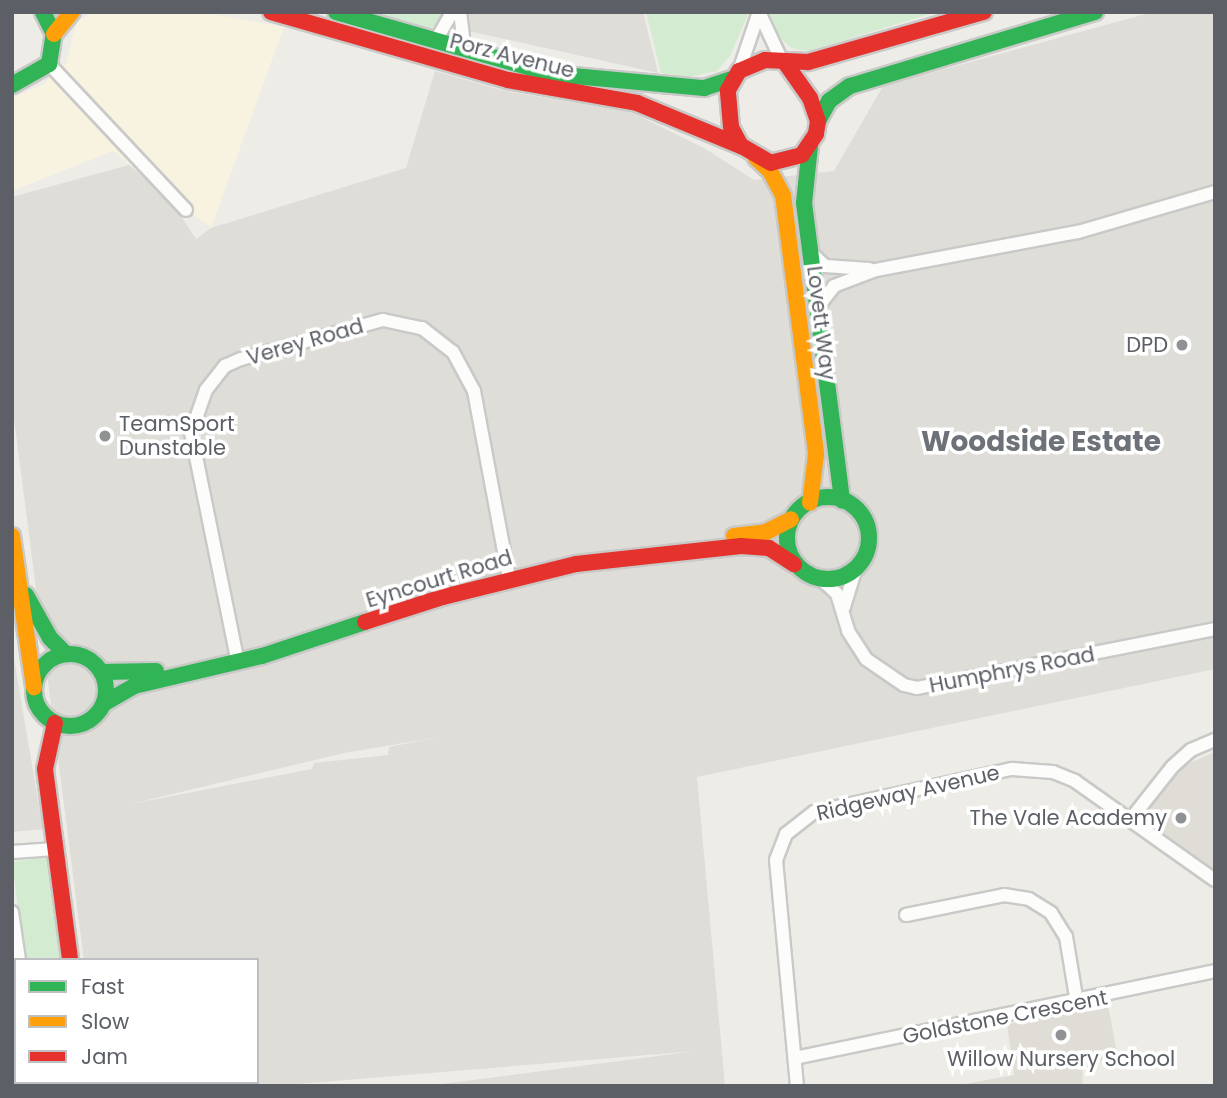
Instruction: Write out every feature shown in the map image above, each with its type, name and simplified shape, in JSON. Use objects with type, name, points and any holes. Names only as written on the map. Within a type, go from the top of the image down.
[{"type":"main road","points":[[43,12],[54,34]]},
{"type":"main road","points":[[14,86],[49,64],[54,34],[72,12]]},
{"type":"main road","name":"Porz Avenue","points":[[271,12],[508,80],[637,103],[741,146]]},
{"type":"main road","name":"Porz Avenue","points":[[336,12],[552,74],[612,82],[704,88],[736,74]]},
{"type":"main road","points":[[984,12],[808,62],[749,63],[736,74],[729,110],[741,146],[755,157],[782,163],[810,146],[818,121],[829,101],[849,86],[909,65],[1095,12]]},
{"type":"main road","points":[[784,62],[810,98],[818,121]]},
{"type":"main road","name":"Lovett Way","points":[[810,146],[804,203],[842,500]]},
{"type":"main road","name":"Lovett Way","points":[[755,157],[770,171],[783,195],[816,454],[810,503]]},
{"type":"main road","points":[[842,500],[860,510],[870,527],[868,552],[856,568],[820,578],[794,564],[785,544],[791,519],[810,503],[842,500]]},
{"type":"main road","name":"Eyncourt Road","points":[[103,705],[134,686],[237,658],[508,573],[646,544],[766,532],[791,519]]},
{"type":"main road","points":[[12,536],[34,687],[39,708],[55,723],[78,725],[103,705],[106,693],[101,672],[80,656],[66,654],[44,664],[34,687]]},
{"type":"main road","name":"Eyncourt Road","points":[[508,573],[741,546],[769,548],[794,564]]},
{"type":"main road","points":[[17,574],[50,638],[66,654]]},
{"type":"main road","name":"Eyncourt Road","points":[[101,672],[141,673],[237,658]]},
{"type":"main road","points":[[55,723],[45,769],[70,958]]},
{"type":"street","points":[[435,42],[452,12]]},
{"type":"street","points":[[460,12],[465,51]]},
{"type":"street","points":[[759,12],[784,62]]},
{"type":"street","points":[[736,74],[759,12]]},
{"type":"street","points":[[49,64],[186,210]]},
{"type":"street","points":[[817,308],[834,286],[876,270],[1067,234],[1215,192]]},
{"type":"street","points":[[809,251],[825,266],[876,270]]},
{"type":"street","name":"Verey Road","points":[[237,658],[191,433],[211,383],[225,366],[241,359],[383,320],[422,328],[453,352],[474,391],[508,573]]},
{"type":"street","points":[[843,614],[856,568]]},
{"type":"street","name":"Humphrys Road","points":[[820,578],[837,594],[853,642],[866,659],[904,685],[930,689],[1215,629]]},
{"type":"street","points":[[1131,819],[1172,767],[1191,750],[1215,740]]},
{"type":"street","name":"Ridgeway Avenue","points":[[797,1086],[776,860],[786,834],[799,821],[814,812],[1031,768],[1075,781],[1215,880]]},
{"type":"street","points":[[12,852],[55,849]]},
{"type":"street","points":[[906,915],[1004,895],[1029,899],[1051,913],[1066,937],[1077,1003]]},
{"type":"street","points":[[12,912],[19,958]]},
{"type":"street","name":"Goldstone Crescent","points":[[795,1058],[1077,1003],[1215,971]]},
{"type":"shaded area","points":[[92,12],[203,12],[284,27],[211,228],[113,151],[12,191],[12,98],[42,85],[66,64],[76,23]]},
{"type":"shaded area","points":[[382,12],[643,12],[658,73]]},
{"type":"shaded area","points":[[1153,12],[1215,12],[1215,669],[697,777],[725,1086],[427,1086],[696,1051],[273,1086],[100,1086],[259,1084],[259,958],[84,958],[12,403],[12,197],[129,165],[169,198],[196,239],[211,228],[406,168],[435,71],[505,91],[631,112],[704,148],[754,180],[834,171],[883,86]],"holes":[[[439,737],[389,747],[388,755],[314,763],[312,769],[131,804],[344,753]]]},
{"type":"shaded area","points":[[12,647],[43,829],[12,832]]},
{"type":"shaded area","name":"The Vale Academy","points":[[1215,752],[1215,875],[1149,826],[1146,810],[1181,767]]},
{"type":"shaded area","points":[[12,974],[14,1084],[25,1086],[12,1086]]},
{"type":"shaded area","name":"Willow Nursery School","points":[[1108,1005],[1118,1058],[1082,1064],[1083,1086],[954,1086],[1014,1075],[1007,1024]]},
{"type":"green space","points":[[366,12],[441,12],[438,25],[426,30]]},
{"type":"green space","points":[[646,12],[749,12],[730,56],[717,71],[689,77],[661,73]]},
{"type":"green space","points":[[769,12],[936,12],[809,51],[792,48],[779,37]]},
{"type":"green space","points":[[48,857],[60,958],[24,958],[12,861]]},
{"type":"traffic: fast","points":[[12,85],[49,64],[54,34],[43,12]]},
{"type":"traffic: fast","points":[[336,12],[552,74],[704,88],[734,78]]},
{"type":"traffic: fast","points":[[818,121],[829,101],[850,86],[1095,12]]},
{"type":"traffic: fast","points":[[810,146],[804,203],[842,501]]},
{"type":"traffic: fast","points":[[828,497],[844,500],[857,509],[866,522],[869,538],[866,554],[857,567],[844,576],[828,579],[812,576],[799,567],[790,554],[787,538],[790,522],[799,509],[812,500],[828,497]]},
{"type":"traffic: fast","points":[[26,595],[50,638],[66,654]]},
{"type":"traffic: fast","points":[[103,704],[134,686],[262,656],[365,622]]},
{"type":"traffic: fast","points":[[70,654],[90,660],[100,670],[106,690],[100,710],[90,720],[70,726],[50,720],[40,710],[34,690],[40,670],[50,660],[70,654]]},
{"type":"traffic: fast","points":[[101,672],[156,671]]},
{"type":"traffic: slow","points":[[54,34],[72,12]]},
{"type":"traffic: slow","points":[[756,158],[770,171],[783,195],[816,454],[810,503]]},
{"type":"traffic: slow","points":[[734,536],[766,532],[791,519]]},
{"type":"traffic: slow","points":[[12,536],[34,687]]},
{"type":"traffic: jam","points":[[271,12],[508,80],[637,103],[741,146]]},
{"type":"traffic: jam","points":[[786,64],[810,98],[818,121],[816,134],[802,155],[771,163],[741,146],[731,127],[728,90],[739,71],[765,60],[808,62],[984,12]]},
{"type":"traffic: jam","points":[[365,622],[443,597],[576,564],[741,546],[769,548],[794,564]]},
{"type":"traffic: jam","points":[[55,723],[45,769],[70,958]]},
{"type":"place","name":"DPD","points":[[1182,345]]},
{"type":"place","name":"TeamSport Dunstable","points":[[105,436]]},
{"type":"place","name":"The Vale Academy","points":[[1181,818]]},
{"type":"place","name":"Willow Nursery School","points":[[1061,1035]]},
{"type":"district","name":"Woodside Estate","points":[[1041,442]]}]
